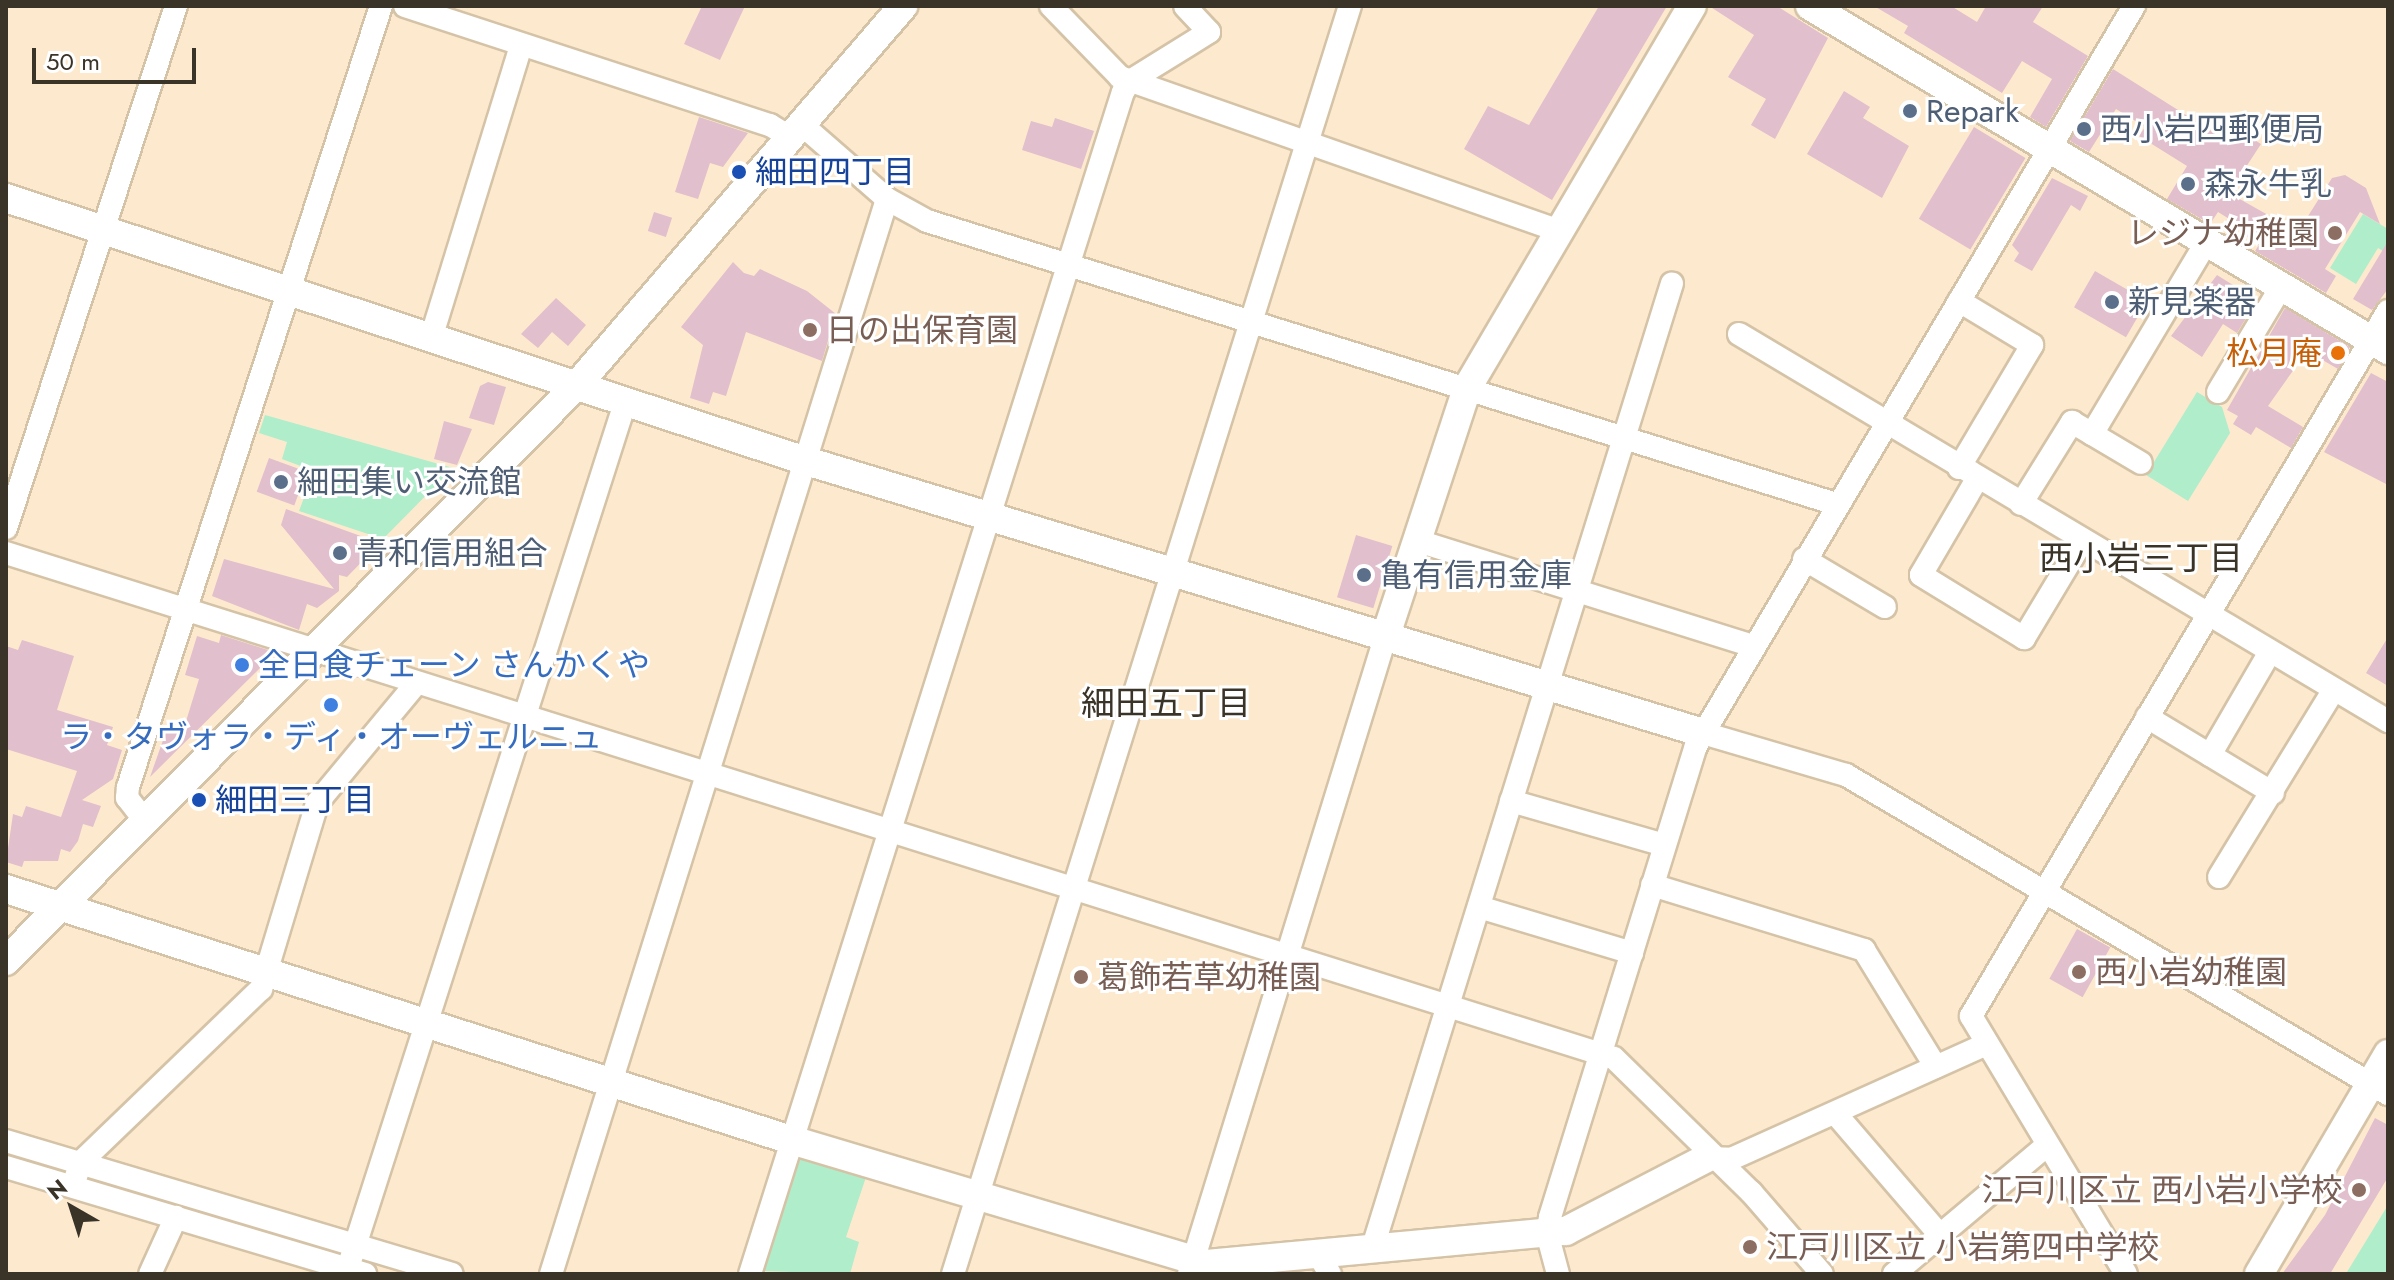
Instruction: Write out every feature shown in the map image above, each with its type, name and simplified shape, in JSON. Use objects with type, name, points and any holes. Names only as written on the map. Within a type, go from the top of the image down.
[{"type":"street","points":[[6,528],[176,6]]},
{"type":"street","points":[[146,822],[127,798],[128,787],[381,6]]},
{"type":"street","points":[[405,6],[794,130],[887,199],[927,221],[1836,504]]},
{"type":"street","points":[[6,961],[318,654],[578,384],[903,6]]},
{"type":"street","points":[[1051,6],[1111,73],[1559,231]]},
{"type":"street","points":[[750,1274],[788,1139],[890,833],[1068,265],[1130,81],[1209,32],[1185,6]]},
{"type":"street","points":[[953,1274],[1072,889],[1176,574],[1350,6]]},
{"type":"street","points":[[1190,1268],[1385,638],[1467,388],[1692,6]]},
{"type":"street","points":[[1810,6],[2380,345]]},
{"type":"street","points":[[1558,1274],[1547,1233],[1664,845],[1703,733],[2134,6]]},
{"type":"street","points":[[432,335],[521,45]]},
{"type":"street","points":[[6,198],[290,288],[803,460],[1846,775],[2379,1089]]},
{"type":"street","points":[[551,1274],[887,199]]},
{"type":"street","points":[[2092,434],[2206,243]]},
{"type":"street","points":[[1372,1250],[1547,686],[1628,437],[1672,283]]},
{"type":"street","points":[[2218,392],[2281,287]]},
{"type":"street","points":[[1959,301],[2032,345],[1921,575],[2024,638],[2083,540]]},
{"type":"street","points":[[2126,1274],[2046,1146],[1971,1016],[2207,615],[2380,345],[2388,311]]},
{"type":"street","points":[[1739,334],[1885,425],[2388,721]]},
{"type":"street","points":[[6,1167],[353,1272],[428,1024],[626,400]]},
{"type":"street","points":[[2021,504],[2072,422],[2141,463]]},
{"type":"street","points":[[1418,541],[1753,646]]},
{"type":"street","points":[[6,553],[415,685],[1614,1058],[1822,1274]]},
{"type":"street","points":[[1804,559],[1885,607]]},
{"type":"street","points":[[2210,755],[2270,652]]},
{"type":"street","points":[[73,1186],[81,1162],[261,989],[269,973],[317,803],[415,685]]},
{"type":"street","points":[[2219,877],[2334,689]]},
{"type":"street","points":[[2147,717],[2273,793]]},
{"type":"street","points":[[1511,801],[1664,845]]},
{"type":"street","points":[[1652,885],[1864,950],[1936,1067]]},
{"type":"street","points":[[6,889],[977,1197],[1190,1268],[1324,1264],[1372,1250],[1566,1231],[1713,1158],[1731,1159],[1987,1044]]},
{"type":"street","points":[[1479,907],[1632,953]]},
{"type":"street","points":[[2259,1274],[2379,1089],[2388,1054]]},
{"type":"street","points":[[1835,1113],[1940,1235]]},
{"type":"street","points":[[6,1141],[360,1244],[452,1274]]},
{"type":"street","points":[[1894,1274],[2046,1146]]},
{"type":"street","points":[[150,1274],[176,1217]]},
{"type":"green space","points":[[2363,214],[2388,229],[2388,254],[2378,248],[2356,284],[2330,268]]},
{"type":"green space","points":[[2197,392],[2222,407],[2230,433],[2188,501],[2146,475]]},
{"type":"green space","points":[[265,415],[453,468],[383,539],[299,511],[314,471],[282,459],[287,442],[259,433]]},
{"type":"green space","points":[[799,1156],[866,1177],[846,1237],[859,1242],[850,1274],[764,1271]]},
{"type":"green space","points":[[2388,1205],[2388,1274],[2347,1272]]},
{"type":"building","points":[[702,6],[745,6],[720,60],[684,44]]},
{"type":"building","points":[[1599,6],[1667,6],[1552,200],[1464,149],[1488,106],[1529,125]]},
{"type":"building","points":[[1709,6],[1777,6],[1828,38],[1775,139],[1751,125],[1766,99],[1728,77],[1754,35]]},
{"type":"building","points":[[1874,6],[1951,6],[1977,22],[1986,6],[2043,6],[2033,22],[2088,56],[2046,127],[2030,117],[2052,79],[2022,61],[2002,93],[1904,33],[1908,26]]},
{"type":"building","points":[[2113,69],[2224,139],[2232,126],[2261,144],[2229,193],[2298,232],[2332,178],[2345,175],[2366,188],[2380,224],[2360,212],[2325,269],[2336,276],[2326,293],[2255,251],[2259,245],[2244,235],[2247,230],[2218,212],[2210,224],[2167,199],[2187,166],[2139,136],[2145,127],[2116,109],[2089,152],[2070,141]]},
{"type":"building","points":[[1844,91],[1870,107],[1863,118],[1909,146],[1882,198],[1807,154]]},
{"type":"building","points":[[699,117],[748,133],[723,167],[710,163],[698,199],[675,192]]},
{"type":"building","points":[[1055,118],[1094,131],[1081,169],[1022,150],[1031,121],[1052,127]]},
{"type":"building","points":[[1974,127],[2025,158],[1970,250],[1919,219]]},
{"type":"building","points":[[2052,178],[2088,196],[2080,211],[2071,205],[2032,271],[2014,261],[2019,253],[2012,245]]},
{"type":"building","points":[[654,212],[672,218],[666,237],[648,231]]},
{"type":"building","points":[[2388,241],[2388,289],[2372,310],[2353,299]]},
{"type":"building","points":[[733,262],[744,273],[754,276],[760,269],[807,291],[836,314],[822,361],[746,332],[726,396],[713,392],[709,404],[690,398],[703,345],[681,327]]},
{"type":"building","points":[[2095,271],[2147,301],[2126,337],[2074,307]]},
{"type":"building","points":[[2217,275],[2257,300],[2237,333],[2223,324],[2202,357],[2171,336]]},
{"type":"building","points":[[556,298],[586,325],[568,346],[552,332],[538,348],[521,334]]},
{"type":"building","points":[[2285,308],[2350,347],[2338,369],[2307,351],[2268,406],[2303,427],[2291,448],[2256,427],[2251,435],[2233,424],[2238,416],[2227,410]]},
{"type":"building","points":[[2371,373],[2388,382],[2388,485],[2324,452]]},
{"type":"building","points":[[488,382],[506,387],[494,425],[469,418],[480,386]]},
{"type":"building","points":[[444,421],[472,429],[457,465],[434,459]]},
{"type":"building","points":[[269,458],[307,472],[294,506],[257,492]]},
{"type":"building","points":[[286,509],[380,543],[347,577],[339,575],[339,591],[317,608],[307,604],[299,630],[212,596],[224,559],[334,589],[281,525]]},
{"type":"building","points":[[1356,535],[1392,546],[1373,608],[1337,597]]},
{"type":"building","points":[[221,635],[268,650],[263,665],[150,777],[168,726],[183,731],[199,679],[185,675],[197,636],[219,643]]},
{"type":"building","points":[[2388,637],[2388,686],[2366,673]]},
{"type":"building","points":[[22,640],[74,656],[57,710],[113,727],[107,745],[122,750],[113,779],[82,800],[101,806],[93,827],[83,824],[78,841],[70,852],[61,849],[58,861],[24,861],[22,867],[6,862],[13,814],[22,817],[26,806],[61,817],[77,771],[6,749],[6,646],[18,650]]},
{"type":"building","points":[[2077,929],[2110,947],[2083,997],[2049,979]]},
{"type":"building","points":[[2375,1118],[2388,1125],[2388,1177],[2330,1274],[2282,1274],[2325,1215]]},
{"type":"place","name":"Repark","points":[[1910,111]]},
{"type":"place","name":"西小岩四郵便局","points":[[2084,129]]},
{"type":"place","name":"細田四丁目","points":[[739,172]]},
{"type":"place","name":"森永牛乳","points":[[2188,184]]},
{"type":"place","name":"レジナ幼稚園","points":[[2335,233]]},
{"type":"place","name":"新見楽器","points":[[2112,302]]},
{"type":"place","name":"日の出保育園","points":[[810,330]]},
{"type":"place","name":"松月庵","points":[[2338,353]]},
{"type":"place","name":"細田集い交流館","points":[[281,482]]},
{"type":"place","name":"青和信用組合","points":[[340,553]]},
{"type":"place","name":"亀有信用金庫","points":[[1364,575]]},
{"type":"place","name":"全日食チェーン さんかくや","points":[[242,665]]},
{"type":"place","name":"ラ・タヴォラ・ディ・オーヴェルニュ","points":[[331,705]]},
{"type":"place","name":"細田三丁目","points":[[199,800]]},
{"type":"place","name":"西小岩幼稚園","points":[[2079,972]]},
{"type":"place","name":"葛飾若草幼稚園","points":[[1081,977]]},
{"type":"place","name":"江戸川区立 西小岩小学校","points":[[2359,1190]]},
{"type":"place","name":"江戸川区立 小岩第四中学校","points":[[1750,1247]]},
{"type":"district","name":"西小岩三丁目","points":[[2141,559]]},
{"type":"district","name":"細田五丁目","points":[[1166,704]]}]
